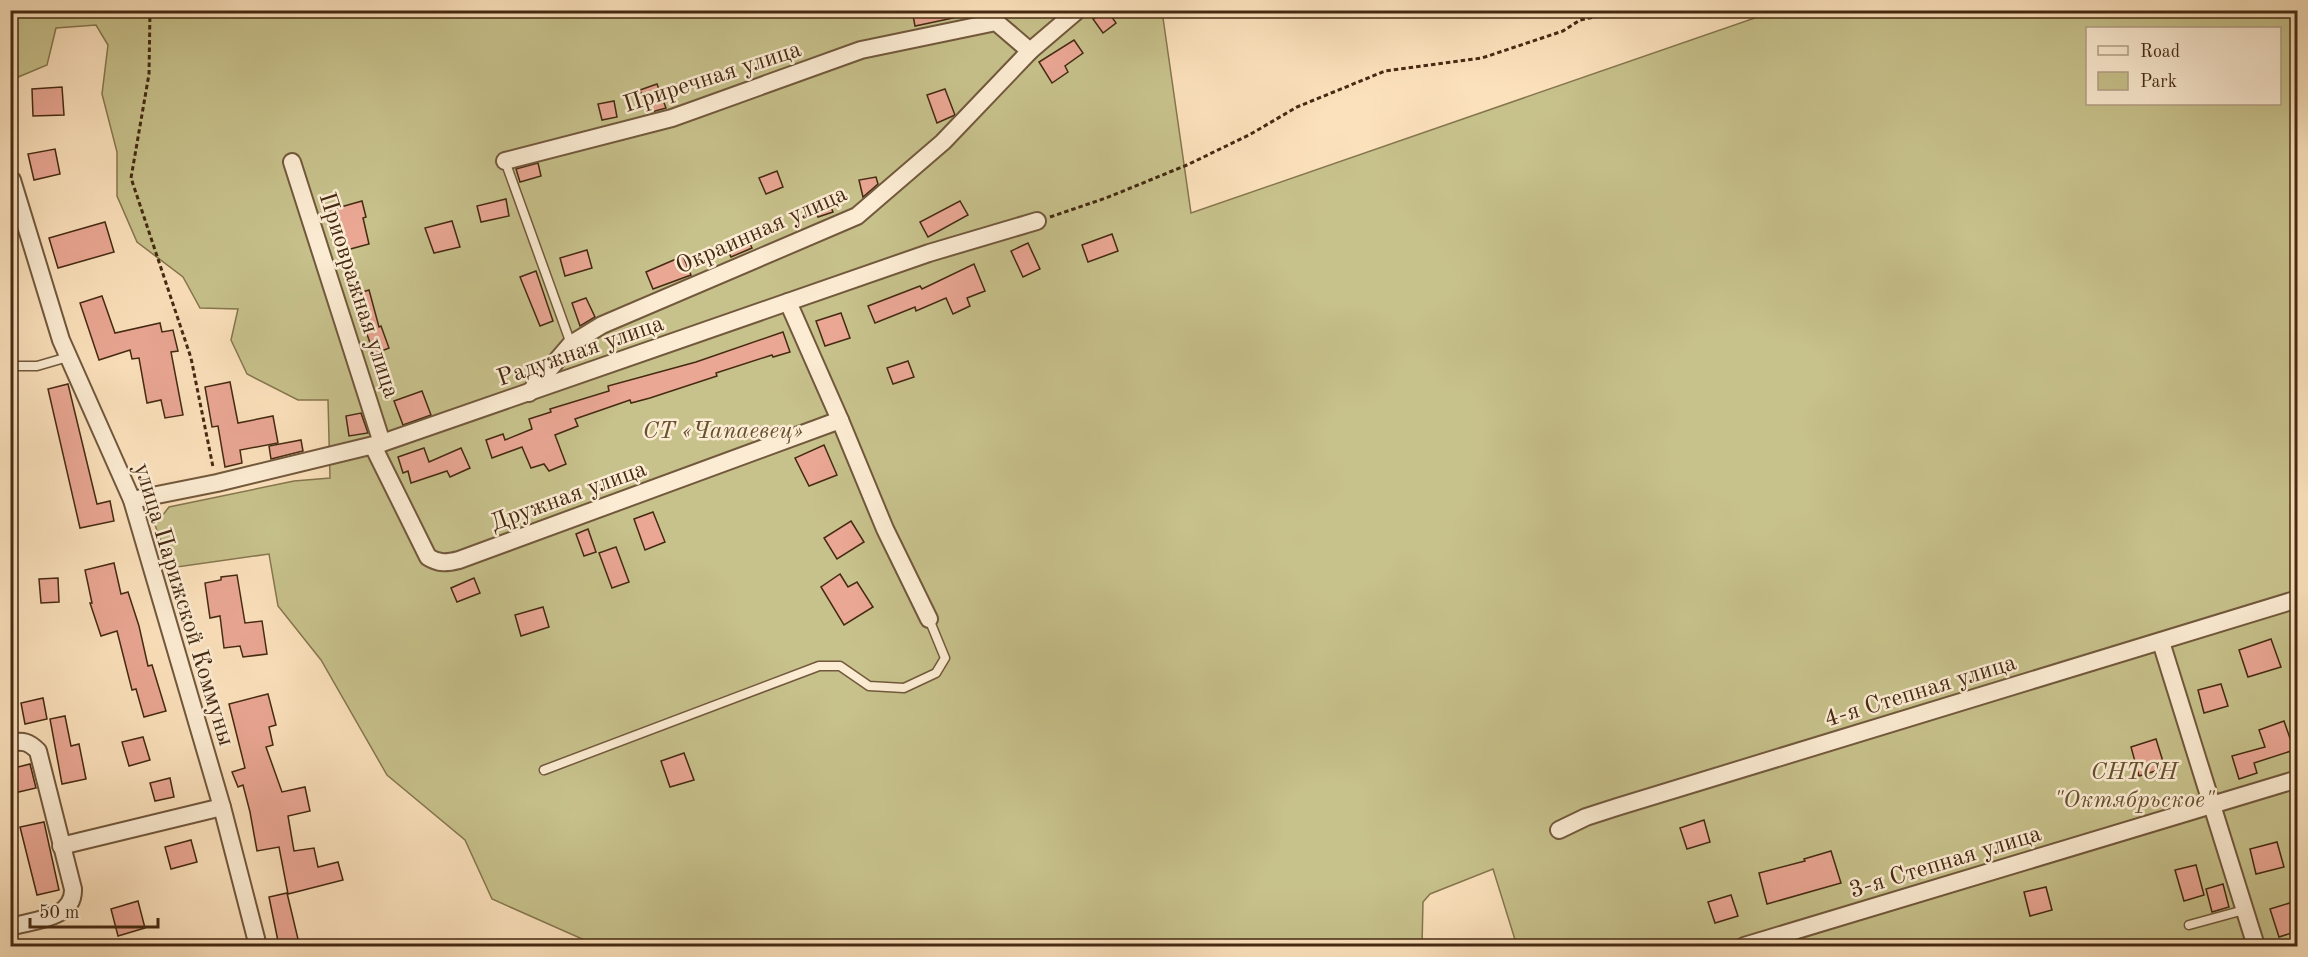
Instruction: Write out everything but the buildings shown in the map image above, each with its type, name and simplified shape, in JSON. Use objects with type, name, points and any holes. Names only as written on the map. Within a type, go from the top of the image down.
[{"type":"street","name":"Окраинная улица","points":[[529,394],[572,344],[602,325],[857,216],[943,142],[1030,51],[1078,10]]},
{"type":"street","name":"Приречная улица","points":[[505,161],[672,118],[861,50],[996,22],[1030,51]]},
{"type":"street","name":"Приовражная улица","points":[[292,162],[378,444]]},
{"type":"street","name":"улица Парижской Коммуны","points":[[11,180],[61,340],[132,500],[222,807],[258,946]]},
{"type":"street","name":"Радужная улица","points":[[132,500],[217,483],[378,444],[529,394],[929,253],[1037,221]]},
{"type":"street","points":[[788,302],[885,529],[929,619]]},
{"type":"street","name":"Дружная улица","points":[[378,444],[428,557],[446,563],[840,420]]},
{"type":"street","name":"4-я Степная улица","points":[[1559,830],[1586,817],[1617,807],[2298,599]]},
{"type":"street","points":[[2161,642],[2256,946]]},
{"type":"street","points":[[10,743],[19,741],[30,743],[38,751],[73,889],[70,906],[61,913],[10,927]]},
{"type":"street","name":"3-я Степная улица","points":[[1744,946],[1772,943],[2298,779]]},
{"type":"street","points":[[61,846],[222,807]]},
{"type":"lane","points":[[505,161],[572,344]]},
{"type":"lane","points":[[10,366],[37,366],[68,357]]},
{"type":"lane","points":[[544,770],[819,666],[840,666],[869,686],[904,688],[936,674],[945,658],[929,619]]},
{"type":"lane","points":[[2189,925],[2244,910]]},
{"type":"path","points":[[150,10],[149,74],[131,178],[190,358],[217,483]]},
{"type":"path","points":[[1037,221],[1106,198],[1187,165],[1249,135],[1297,107],[1385,71],[1482,58],[1563,31],[1580,20],[1627,10]]},
{"type":"green space","points":[[11,11],[1162,11],[1191,213],[1775,11],[2297,11],[2297,946],[1517,946],[1493,869],[1430,894],[1423,902],[1422,946],[598,946],[492,899],[465,840],[387,775],[321,660],[278,606],[269,554],[170,568],[155,525],[169,507],[294,481],[330,478],[328,400],[298,400],[247,374],[231,340],[238,309],[200,308],[183,277],[137,242],[117,196],[117,152],[102,94],[108,45],[96,25],[56,28],[47,65],[11,80]]},
{"type":"park label","name":"СТ «Чапаевец»","points":[[723,430]]},
{"type":"park label","name":"СНТСН \"Октябрьское\"","points":[[2134,785]]}]
